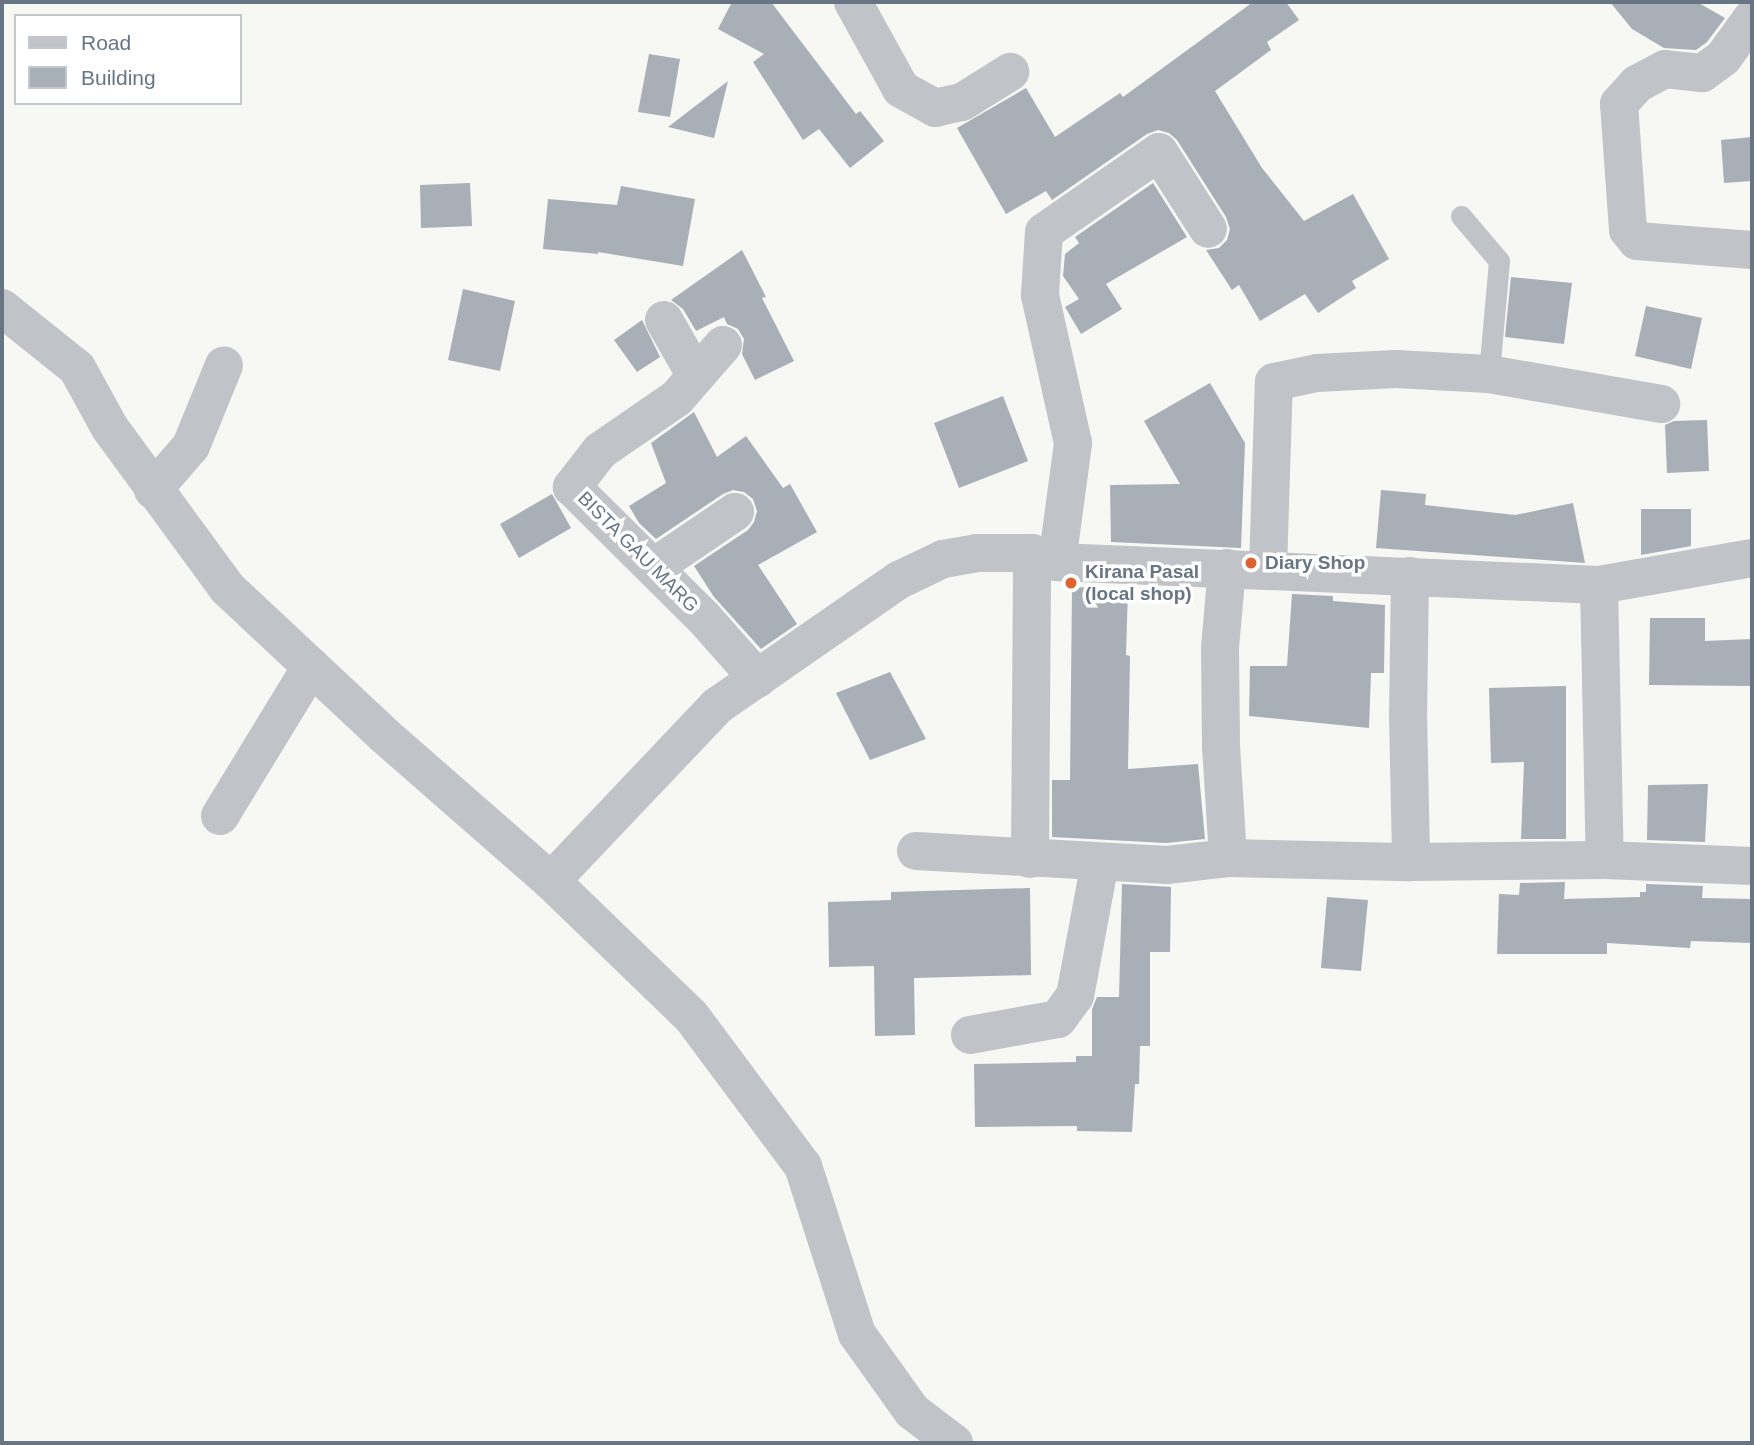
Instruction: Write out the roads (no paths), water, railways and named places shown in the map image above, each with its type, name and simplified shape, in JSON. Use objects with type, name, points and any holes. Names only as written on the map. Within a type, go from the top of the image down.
[{"type":"street","points":[[853,2],[901,89],[934,108],[962,102],[1010,72]]},
{"type":"street","points":[[1752,18],[1723,58],[1703,73],[1665,69],[1637,83],[1619,104],[1628,230],[1637,241],[1752,250]]},
{"type":"street","points":[[1030,859],[1045,557],[1073,443],[1040,295],[1044,232],[1159,152],[1208,229]]},
{"type":"street","points":[[2,308],[77,368],[110,428],[227,588],[384,735],[551,881],[691,1016],[803,1166],[857,1334],[912,1411],[954,1443]]},
{"type":"street","points":[[664,320],[696,376]]},
{"type":"street","name":"BISTA GAU MARG","points":[[723,345],[677,398],[600,451],[572,487],[654,567],[758,680]]},
{"type":"street","points":[[153,490],[191,446],[224,365]]},
{"type":"street","points":[[1268,569],[1273,382],[1358,370],[1396,369],[1489,374],[1661,404]]},
{"type":"street","points":[[654,567],[735,512]]},
{"type":"street","points":[[551,881],[718,706],[899,580],[943,559],[977,553],[1227,568],[1599,585],[1752,558]]},
{"type":"street","points":[[1227,568],[1220,648],[1221,746],[1228,858]]},
{"type":"street","points":[[1410,576],[1408,713],[1411,862]]},
{"type":"street","points":[[1599,585],[1605,860]]},
{"type":"street","points":[[220,816],[311,667]]},
{"type":"street","points":[[916,851],[1167,865],[1228,858],[1411,862],[1605,860],[1752,866]]},
{"type":"street","points":[[970,1035],[1058,1019],[1075,996],[1100,863]]},
{"type":"lane","points":[[1461,216],[1499,261],[1489,374]]},
{"type":"place","name":"Diary Shop","points":[[1251,563]]},
{"type":"place","name":"Kirana Pasal (local shop)","points":[[1071,583]]}]
